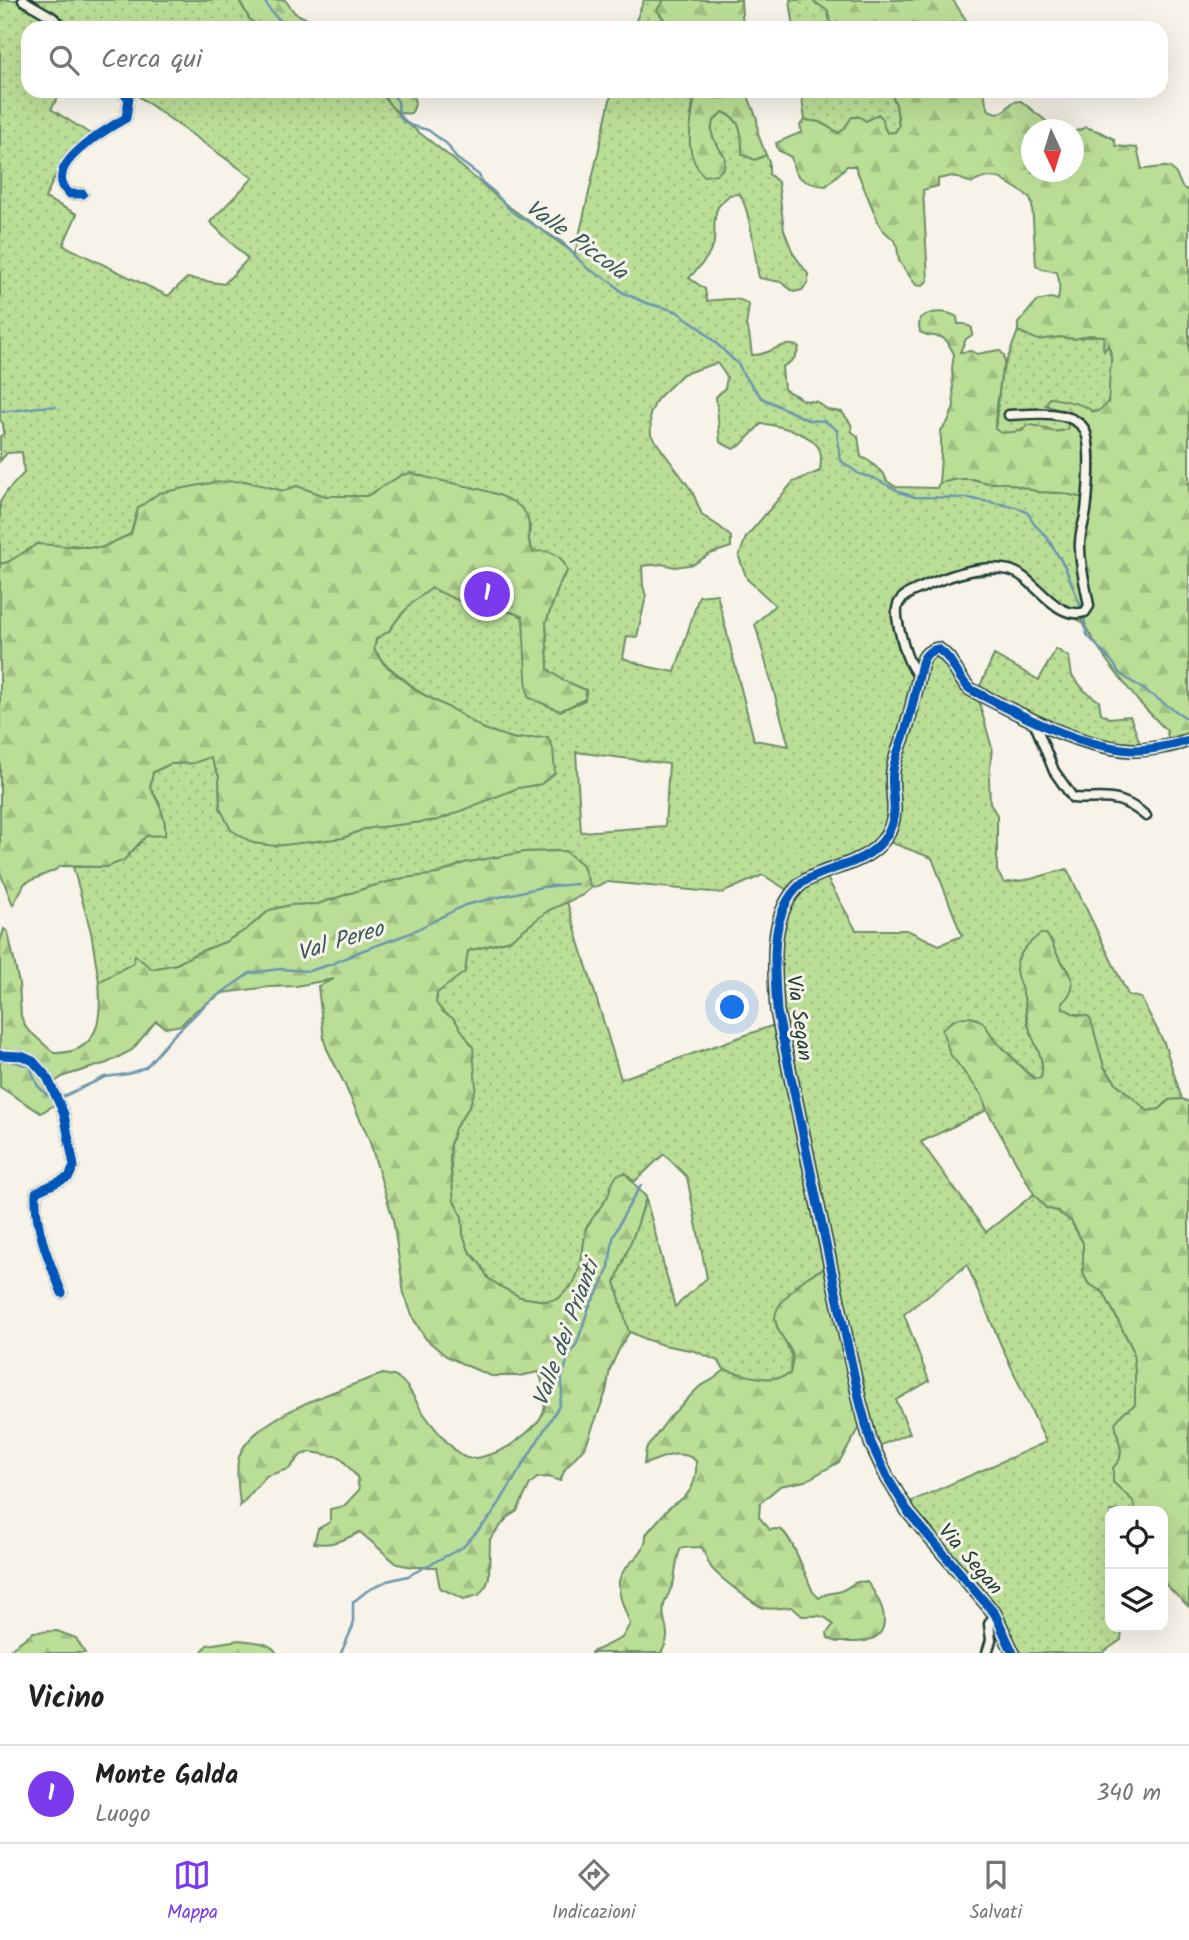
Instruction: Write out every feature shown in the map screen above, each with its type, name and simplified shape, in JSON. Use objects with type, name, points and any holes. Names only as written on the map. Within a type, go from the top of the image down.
[{"type":"street","points":[[23,0],[57,21]]},
{"type":"street","points":[[83,194],[70,194],[62,186],[61,172],[75,153],[126,118],[129,98]]},
{"type":"street","points":[[919,676],[911,669],[899,627],[897,603],[905,594],[926,585],[961,572],[1010,570],[1067,611],[1077,614],[1085,612],[1089,606],[1079,546],[1086,501],[1089,452],[1087,432],[1080,423],[1063,416],[1009,415]]},
{"type":"street","name":"Via Segan","points":[[1013,1653],[995,1614],[909,1514],[871,1443],[777,1011],[775,973],[779,921],[785,902],[803,882],[860,859],[875,850],[890,831],[895,812],[893,771],[898,751],[907,727],[925,655],[938,649],[950,658],[962,682],[970,689],[1070,735],[1115,748],[1134,750],[1189,740]]},
{"type":"street","points":[[1033,719],[1054,771],[1073,798],[1108,798],[1124,802],[1146,816]]},
{"type":"street","points":[[0,1055],[22,1056],[33,1061],[47,1077],[64,1114],[74,1166],[69,1177],[36,1192],[35,1208],[46,1252],[62,1293]]},
{"type":"street","points":[[987,1653],[991,1640],[989,1624],[995,1614]]},
{"type":"green space","points":[[0,0],[239,0],[252,21],[21,21],[21,98],[58,98],[51,109],[92,135],[65,155],[45,198],[77,214],[63,245],[168,296],[187,278],[224,284],[248,259],[210,222],[253,178],[141,98],[385,98],[412,127],[504,203],[575,254],[610,98],[694,98],[691,115],[725,157],[712,134],[713,123],[723,112],[738,124],[742,154],[755,160],[766,155],[769,174],[778,182],[784,230],[793,253],[808,274],[808,282],[802,290],[794,292],[781,282],[759,278],[750,224],[740,194],[729,195],[718,207],[713,246],[706,259],[689,278],[705,289],[707,301],[735,299],[749,305],[746,326],[752,355],[781,346],[799,347],[793,359],[782,367],[784,389],[802,400],[817,402],[828,410],[842,412],[851,424],[852,432],[858,436],[861,457],[868,460],[896,487],[937,488],[939,483],[972,479],[1093,500],[1079,528],[1084,595],[1082,622],[1049,603],[1025,581],[1007,573],[968,577],[921,590],[902,608],[899,630],[915,674],[936,651],[977,693],[994,655],[1039,680],[1056,649],[1069,657],[1072,676],[1085,691],[1099,701],[1101,713],[1109,718],[1130,716],[1142,749],[1105,746],[977,695],[992,748],[990,803],[997,815],[997,871],[1004,883],[1067,869],[1128,995],[1141,998],[1164,1043],[1182,1099],[1169,1100],[1160,1109],[1148,1112],[1117,1084],[1104,1066],[1087,1016],[1069,1011],[1061,1004],[1066,999],[1069,971],[1056,953],[1051,940],[1016,969],[1028,1024],[1042,1063],[1041,1078],[1036,1079],[1024,1070],[993,1038],[982,1022],[973,1083],[982,1095],[987,1110],[921,1142],[986,1232],[1034,1194],[1046,1208],[1057,1211],[1071,1221],[1083,1243],[1083,1273],[1088,1283],[1104,1293],[1133,1350],[1135,1405],[1115,1423],[1121,1450],[1120,1459],[1113,1468],[1113,1482],[1134,1501],[1135,1506],[1105,1506],[1105,1632],[1122,1632],[1121,1640],[1102,1653],[1015,1653],[993,1611],[903,1505],[1046,1442],[967,1265],[904,1314],[929,1381],[896,1400],[910,1433],[874,1448],[798,1283],[775,1321],[791,1358],[790,1374],[783,1378],[759,1379],[725,1370],[718,1361],[695,1351],[663,1345],[628,1331],[615,1282],[646,1199],[675,1307],[707,1278],[687,1177],[664,1154],[634,1182],[625,1173],[611,1186],[609,1196],[586,1228],[581,1264],[574,1284],[558,1299],[545,1301],[520,1297],[501,1287],[488,1278],[469,1251],[463,1235],[462,1217],[454,1201],[450,1145],[455,1128],[469,1107],[454,1019],[436,1003],[437,993],[468,951],[510,940],[549,910],[567,902],[621,1079],[780,1023],[778,917],[792,893],[763,875],[722,893],[608,882],[591,888],[582,864],[565,851],[525,852],[464,863],[438,874],[404,878],[318,904],[290,905],[270,910],[247,929],[225,942],[177,964],[152,969],[133,963],[99,982],[91,932],[73,867],[107,867],[124,860],[146,836],[160,835],[160,804],[150,787],[153,772],[170,764],[194,763],[210,756],[219,776],[220,808],[275,845],[343,838],[364,829],[438,820],[518,788],[541,784],[547,737],[515,739],[484,729],[421,693],[384,663],[374,649],[376,639],[389,631],[413,601],[432,588],[468,603],[523,617],[529,697],[560,711],[585,700],[586,690],[562,680],[548,669],[546,622],[562,578],[567,572],[565,565],[533,552],[529,540],[530,525],[412,473],[402,475],[367,496],[325,496],[297,486],[283,491],[245,481],[138,508],[131,534],[101,548],[72,545],[0,564],[0,502],[24,473],[22,452],[7,453],[0,461],[0,436],[4,434],[0,420]],"holes":[[[717,363],[727,377],[725,388],[716,397],[720,442],[733,449],[740,446],[761,424],[767,424],[811,439],[818,446],[820,453],[820,471],[793,482],[746,537],[739,557],[747,579],[775,605],[755,624],[789,746],[754,740],[717,594],[699,596],[675,672],[623,658],[627,636],[637,637],[646,596],[642,566],[662,564],[675,567],[694,564],[710,554],[731,547],[731,537],[702,515],[692,491],[651,435],[650,414],[657,399],[683,374]],[[576,752],[669,764],[665,826],[581,832]],[[887,841],[932,858],[962,936],[939,945],[907,930],[856,930],[823,871]]]},
{"type":"green space","points":[[239,0],[285,0],[295,13],[311,21],[252,21]]},
{"type":"green space","points":[[644,0],[664,0],[657,10],[666,21],[636,21]]},
{"type":"green space","points":[[664,0],[741,0],[742,21],[666,21],[657,10]]},
{"type":"green space","points":[[790,0],[812,0],[826,10],[830,21],[793,21]]},
{"type":"green space","points":[[812,0],[953,0],[968,21],[830,21],[828,11]]},
{"type":"green space","points":[[385,98],[414,98],[414,107],[411,113],[401,113],[393,109]]},
{"type":"green space","points":[[694,98],[749,98],[766,155],[755,160],[742,154],[738,124],[723,112],[713,123],[712,134],[725,157],[724,168],[717,174],[704,176],[692,157],[691,125]]},
{"type":"green space","points":[[802,98],[893,98],[899,126],[895,132],[887,133],[884,127],[866,121],[848,123],[839,133],[819,122],[805,120]]},
{"type":"green space","points":[[893,98],[985,98],[989,110],[996,113],[1003,112],[1013,102],[1021,101],[1044,119],[1021,119],[1021,182],[1084,182],[1086,127],[1114,139],[1116,146],[1137,148],[1142,169],[1170,168],[1182,187],[1189,191],[1189,742],[1169,746],[1167,731],[1138,701],[1107,661],[1082,622],[1079,528],[1093,500],[972,479],[939,483],[940,432],[949,420],[954,406],[954,354],[947,341],[941,337],[920,332],[920,318],[924,316],[939,312],[948,313],[957,317],[958,324],[972,328],[972,335],[966,339],[960,352],[972,351],[977,354],[999,350],[1004,355],[995,421],[995,429],[1001,433],[1022,431],[1027,425],[1056,432],[1068,429],[1064,416],[1046,405],[1049,398],[1079,404],[1097,412],[1108,403],[1111,356],[1108,345],[1104,351],[1104,336],[1038,340],[1018,331],[1018,323],[1037,301],[1051,298],[1058,300],[1059,293],[1057,272],[1036,265],[1030,198],[999,178],[985,177],[972,183],[952,176],[938,179],[938,186],[923,190],[928,280],[922,286],[916,285],[899,261],[894,240],[879,224],[855,166],[847,166],[826,186],[807,182],[797,175],[791,157],[778,150],[776,143],[802,132],[800,125],[805,120],[819,122],[839,133],[852,117],[860,117],[866,121],[878,114],[883,119],[887,133],[895,132],[899,126]]},
{"type":"green space","points":[[1018,331],[1039,338],[1105,336],[1105,350],[1108,344],[1110,349],[1111,384],[1105,406],[1097,412],[1064,400],[1046,405],[1065,416],[1069,429],[1062,431],[1027,425],[1012,433],[1001,433],[995,429],[1001,376]]},
{"type":"green space","points":[[412,473],[503,496],[524,511],[528,519],[529,542],[533,552],[550,552],[562,560],[567,572],[562,578],[546,622],[548,669],[562,680],[586,690],[585,699],[560,711],[528,697],[523,617],[468,604],[432,588],[413,602],[389,631],[376,639],[374,649],[384,664],[420,693],[484,729],[515,739],[548,737],[553,749],[555,773],[541,784],[518,788],[438,820],[364,829],[343,838],[275,846],[253,843],[231,830],[220,808],[219,776],[210,757],[194,763],[170,764],[153,772],[150,787],[163,816],[165,835],[146,836],[124,860],[107,867],[61,866],[25,883],[13,905],[0,872],[0,564],[37,544],[101,548],[131,534],[138,508],[159,493],[216,482],[245,481],[283,491],[297,486],[325,496],[367,496],[402,475]]},
{"type":"green space","points":[[565,851],[582,864],[591,888],[583,895],[549,910],[510,940],[468,951],[465,972],[437,993],[436,1003],[454,1019],[473,1047],[476,1088],[469,1107],[455,1128],[450,1145],[454,1201],[462,1217],[463,1235],[469,1251],[488,1278],[520,1297],[545,1301],[558,1299],[574,1283],[581,1264],[586,1228],[608,1196],[617,1175],[625,1173],[646,1197],[615,1282],[629,1333],[610,1369],[606,1392],[586,1445],[565,1469],[560,1481],[549,1477],[537,1478],[530,1484],[517,1511],[507,1518],[490,1539],[487,1584],[479,1595],[464,1599],[440,1588],[436,1567],[397,1564],[360,1532],[332,1543],[314,1543],[318,1529],[330,1522],[330,1509],[344,1506],[359,1490],[357,1477],[340,1457],[311,1452],[301,1455],[289,1469],[266,1476],[240,1506],[238,1462],[247,1442],[280,1416],[301,1405],[383,1374],[396,1377],[405,1384],[435,1428],[467,1458],[478,1458],[502,1450],[527,1433],[544,1411],[544,1392],[539,1372],[519,1376],[491,1376],[446,1356],[426,1339],[414,1320],[404,1294],[393,1219],[369,1139],[324,1040],[318,986],[334,979],[296,986],[223,993],[195,1011],[181,1025],[165,1028],[156,1021],[132,1050],[107,1063],[64,1076],[47,1087],[54,1105],[41,1113],[0,1087],[0,942],[4,929],[8,932],[19,984],[21,1016],[26,1028],[54,1053],[69,1052],[81,1047],[95,1031],[100,1008],[99,982],[133,963],[135,955],[152,969],[177,964],[225,942],[247,929],[270,910],[290,905],[318,904],[404,878],[438,874],[464,863],[525,852]]},
{"type":"green space","points":[[1040,934],[1046,934],[1048,937],[1072,978],[1072,990],[1062,1003],[1063,1008],[1076,1015],[1088,1016],[1091,1020],[1104,1067],[1117,1084],[1148,1111],[1160,1109],[1169,1100],[1182,1099],[1189,1102],[1189,1607],[1168,1587],[1168,1506],[1134,1506],[1133,1501],[1113,1482],[1113,1468],[1120,1459],[1121,1450],[1115,1423],[1135,1405],[1133,1350],[1104,1293],[1088,1283],[1083,1273],[1083,1243],[1076,1229],[1071,1221],[1058,1211],[1046,1208],[1034,1194],[987,1110],[982,1095],[950,1054],[942,1030],[950,1022],[960,1018],[977,1019],[1024,1070],[1036,1079],[1041,1078],[1039,1051],[1029,1026],[1016,970],[1021,954]]},
{"type":"green space","points":[[829,1266],[864,1421],[839,1462],[805,1481],[780,1486],[760,1503],[759,1517],[770,1530],[778,1529],[785,1533],[813,1592],[819,1598],[855,1583],[867,1582],[883,1613],[881,1631],[875,1637],[864,1641],[833,1641],[828,1638],[827,1633],[833,1625],[827,1619],[802,1616],[792,1607],[774,1609],[759,1606],[714,1571],[701,1547],[681,1548],[673,1583],[664,1605],[667,1639],[661,1653],[590,1653],[622,1638],[630,1624],[619,1592],[621,1574],[643,1548],[646,1534],[671,1506],[687,1494],[694,1481],[696,1461],[690,1457],[677,1454],[644,1464],[646,1449],[669,1418],[699,1387],[725,1370],[766,1378],[790,1374],[793,1355],[779,1331],[775,1315],[783,1300],[802,1281]]},
{"type":"green space","points":[[57,1631],[76,1638],[85,1653],[9,1653],[33,1632]]},
{"type":"green space","points":[[239,1640],[265,1644],[277,1653],[201,1653],[207,1645]]},
{"type":"waterway","name":"Valle Piccola","points":[[264,0],[270,11],[282,21]]},
{"type":"waterway","name":"Valle Piccola","points":[[395,98],[403,121],[428,130],[447,144],[456,158],[479,175],[482,182],[512,212],[562,242],[588,269],[610,281],[622,292],[646,303],[676,311],[699,327],[739,365],[762,398],[808,420],[824,421],[837,430],[840,460],[859,474],[915,497],[968,498],[1016,507],[1028,513],[1065,567],[1081,607]]},
{"type":"waterway","points":[[0,411],[56,407]]},
{"type":"waterway","name":"Valle Piccola","points":[[1084,616],[1087,635],[1119,673],[1189,720]]},
{"type":"waterway","name":"Val Pereo","points":[[62,1097],[105,1077],[128,1074],[146,1067],[207,1003],[250,973],[279,969],[309,971],[408,934],[465,905],[542,887],[577,884]]},
{"type":"waterway","name":"Val Pereo","points":[[3,1059],[30,1066],[37,1085],[47,1095]]},
{"type":"waterway","name":"Valle dei Prianti","points":[[341,1653],[353,1626],[353,1602],[367,1591],[387,1581],[408,1576],[463,1547],[492,1515],[559,1406],[562,1378],[568,1358],[609,1267],[613,1238],[641,1185]]},
{"type":"cycle path","points":[[83,194],[70,194],[62,186],[65,166],[79,150],[126,118],[129,98]]},
{"type":"cycle path","points":[[1013,1653],[995,1614],[909,1513],[887,1477],[871,1443],[777,1011],[775,961],[778,927],[790,896],[801,884],[862,857],[878,846],[887,835],[894,814],[894,765],[922,663],[932,651],[938,649],[943,653],[970,689],[1069,736],[1131,750],[1144,750],[1189,740]]},
{"type":"cycle path","points":[[0,1055],[22,1056],[33,1061],[47,1077],[64,1114],[74,1166],[69,1177],[36,1192],[40,1231],[62,1293]]},
{"type":"place","name":"Monte Galda","points":[[487,594]]}]
